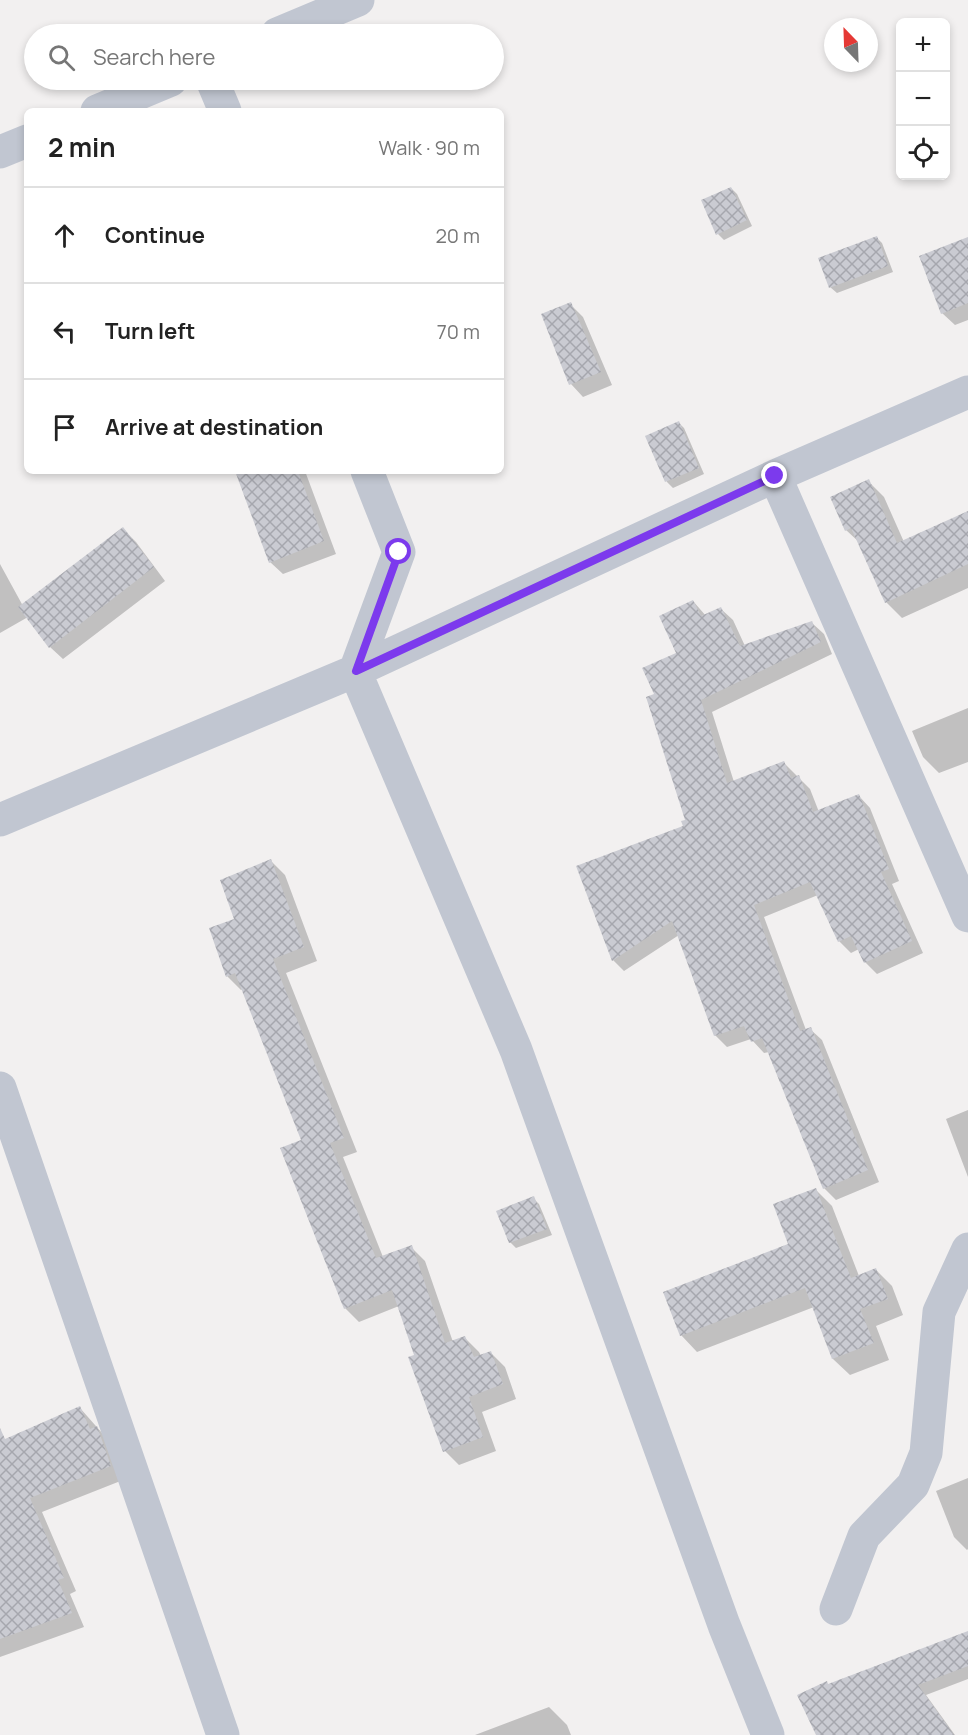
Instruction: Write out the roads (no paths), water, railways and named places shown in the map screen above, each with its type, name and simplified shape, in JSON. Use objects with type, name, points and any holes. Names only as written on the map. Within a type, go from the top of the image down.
[{"type":"street","points":[[301,24],[358,0]]},
{"type":"street","points":[[104,108],[147,90]]},
{"type":"street","points":[[216,90],[224,108]]},
{"type":"street","points":[[0,152],[24,142]]},
{"type":"street","points":[[0,820],[356,671],[775,476],[968,392]]},
{"type":"street","points":[[368,474],[399,552],[356,671],[516,1050],[724,1625],[768,1735]]},
{"type":"street","points":[[775,476],[968,916]]},
{"type":"street","points":[[0,1088],[223,1735]]},
{"type":"street","points":[[837,1609],[864,1536],[913,1485],[926,1453],[939,1312],[968,1249]]}]
